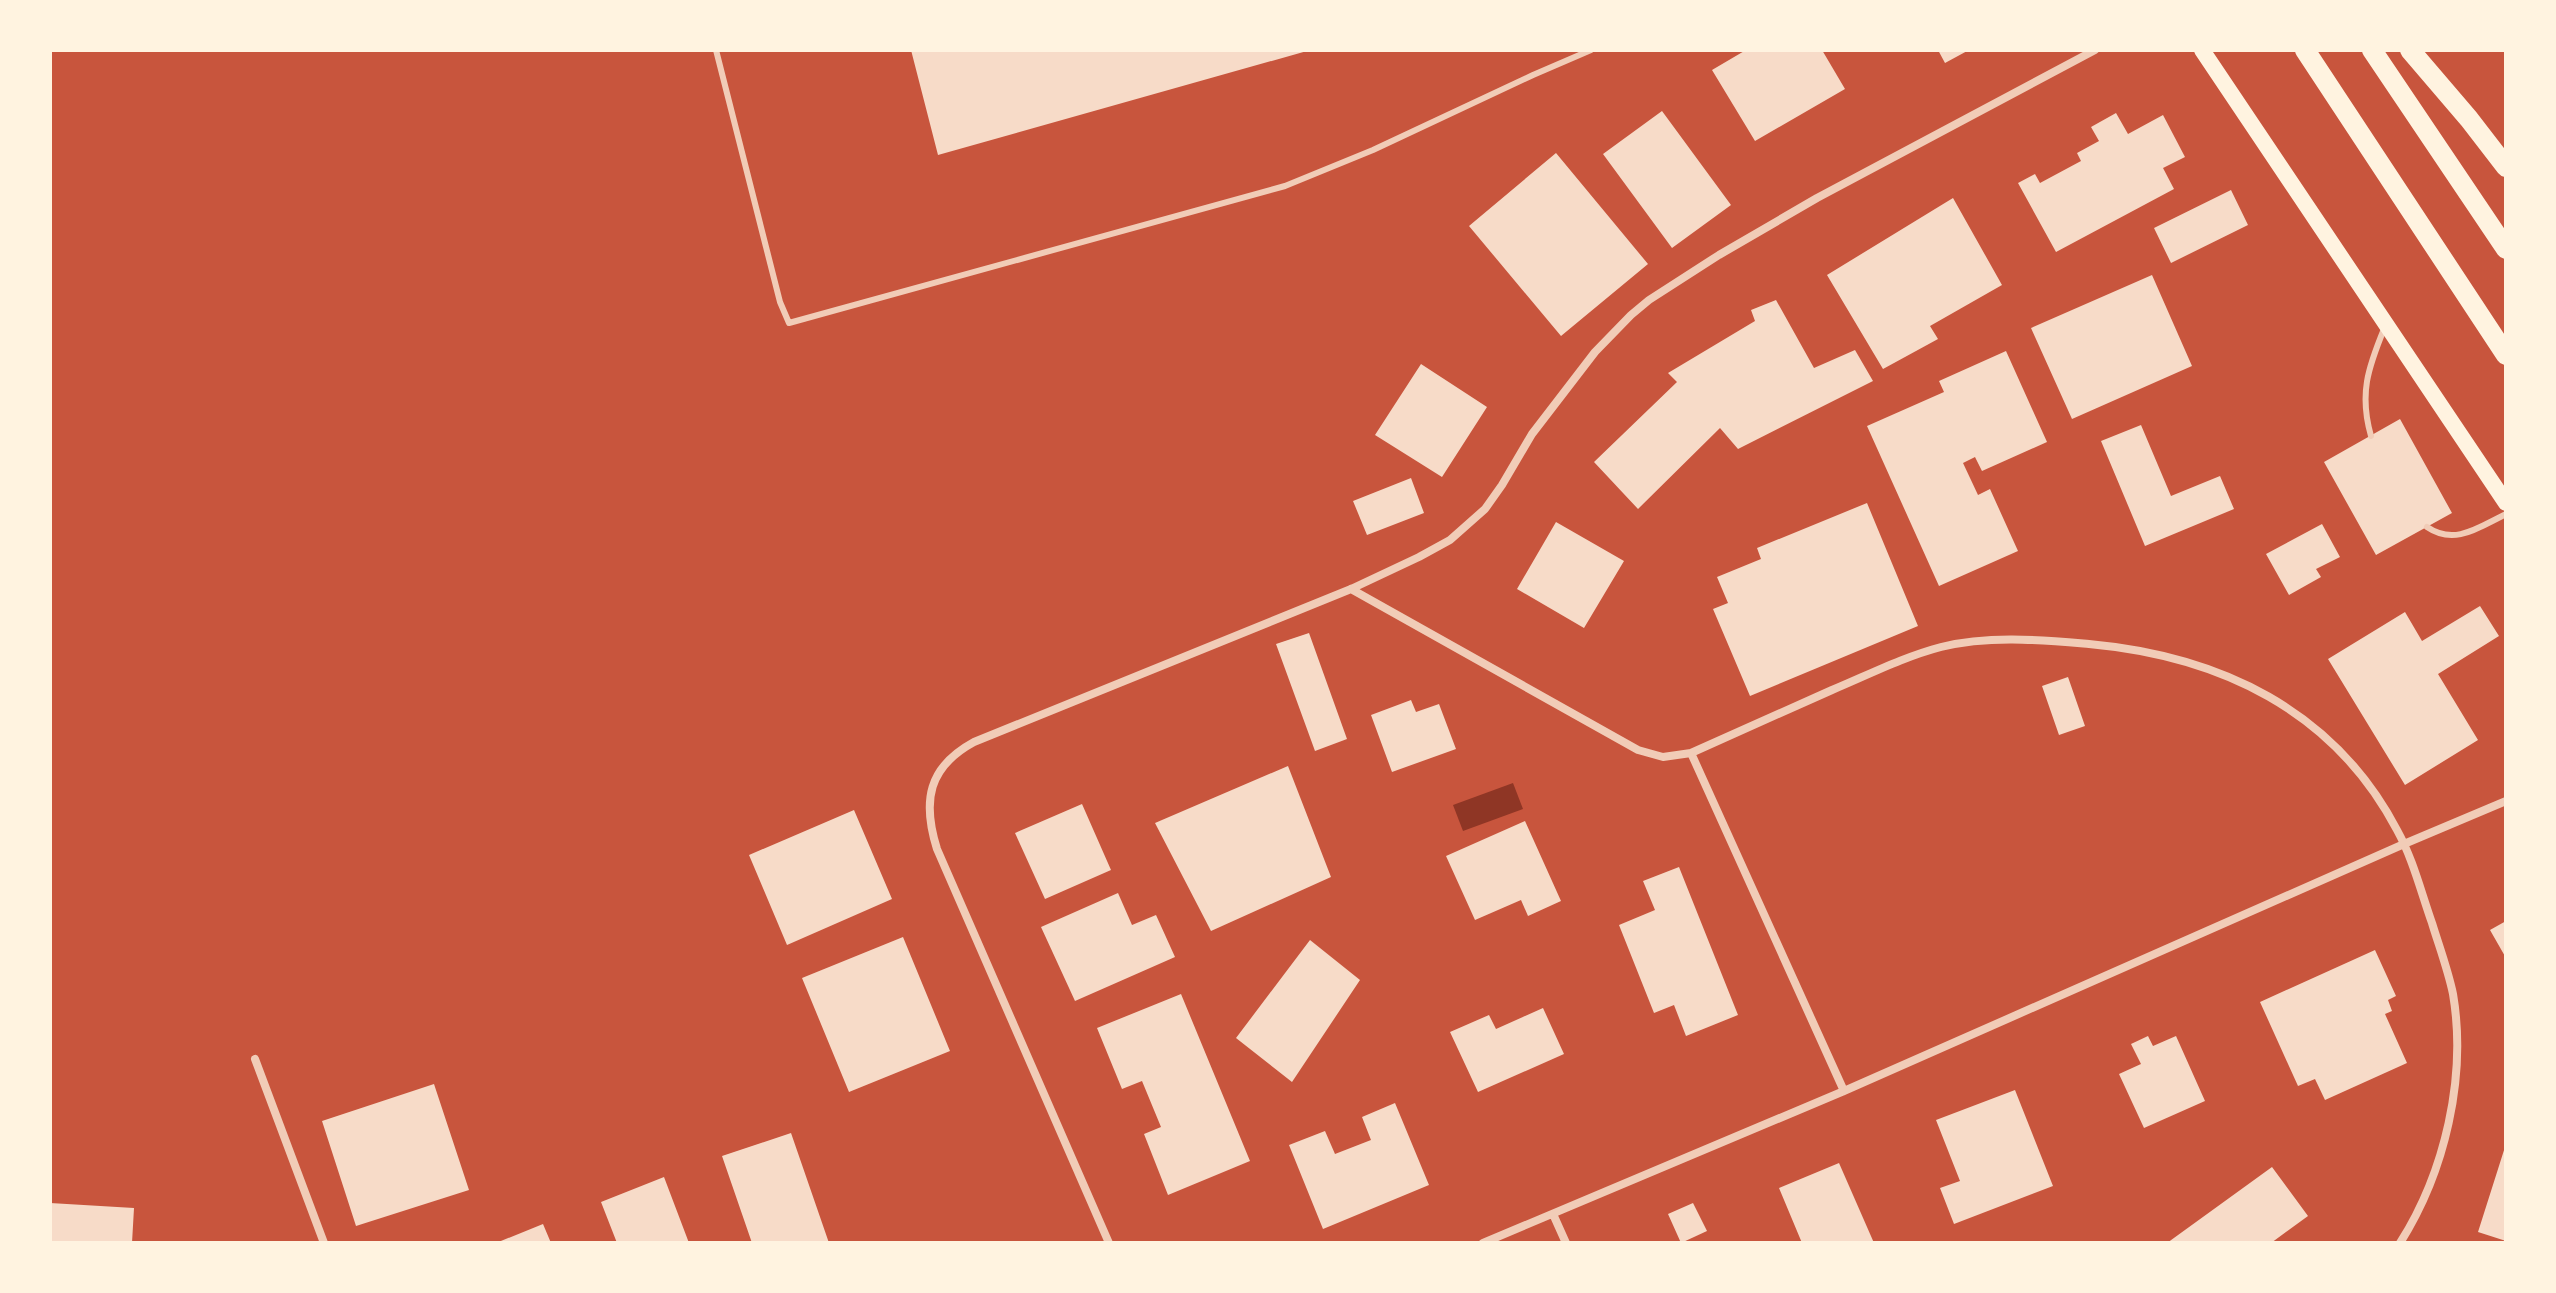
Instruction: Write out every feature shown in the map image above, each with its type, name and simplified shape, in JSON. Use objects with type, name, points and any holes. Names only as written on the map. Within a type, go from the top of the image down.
[{"type":"main road","points":[[2202,50],[2506,503]]},
{"type":"main road","points":[[2305,50],[2506,355]]},
{"type":"main road","points":[[2372,50],[2506,249]]},
{"type":"main road","points":[[2410,50],[2506,167]]},
{"type":"street","points":[[1109,1243],[937,849],[929,816],[929,799],[933,783],[950,756],[974,742],[1351,589],[1435,549],[1485,509],[1532,434],[1577,374],[1612,333],[1649,300],[1817,198],[2095,50]]},
{"type":"street","points":[[1351,589],[1638,750],[1663,757],[1691,753],[1887,666],[1969,642],[2054,641],[2163,655],[2251,686],[2294,710],[2340,750],[2386,811],[2404,844],[2452,992],[2457,1062],[2451,1105],[2425,1197],[2400,1243]]},
{"type":"street","points":[[1691,753],[1844,1091]]},
{"type":"street","points":[[1483,1243],[1844,1091],[2506,801]]},
{"type":"street","points":[[255,1059],[324,1243]]},
{"type":"street","points":[[1553,1214],[1566,1243]]},
{"type":"lane","points":[[716,50],[780,302],[789,323],[1285,186],[1373,150],[1591,50]]},
{"type":"lane","points":[[2371,436],[2365,417],[2364,392],[2368,371],[2385,325]]},
{"type":"lane","points":[[2427,527],[2444,536],[2454,536],[2506,514]]},
{"type":"shaded area","points":[[1513,783],[1523,809],[1463,831],[1453,805]]},
{"type":"building","points":[[911,50],[1307,50],[1307,51],[938,155]]},
{"type":"building","points":[[1746,50],[1822,50],[1845,89],[1755,141],[1712,70]]},
{"type":"building","points":[[1938,50],[1969,50],[1945,63]]},
{"type":"building","points":[[1662,111],[1731,205],[1672,248],[1603,154]]},
{"type":"building","points":[[2116,113],[2128,134],[2163,115],[2185,157],[2163,168],[2174,189],[2056,252],[2018,183],[2035,174],[2040,183],[2081,161],[2077,153],[2099,141],[2091,127]]},
{"type":"building","points":[[1556,153],[1648,264],[1561,336],[1469,226]]},
{"type":"building","points":[[2231,190],[2248,225],[2171,263],[2154,228]]},
{"type":"building","points":[[1953,198],[2002,285],[1930,326],[1938,339],[1883,369],[1827,275]]},
{"type":"building","points":[[2152,275],[2192,366],[2072,419],[2031,328]]},
{"type":"building","points":[[1776,300],[1814,368],[1855,350],[1873,381],[1738,449],[1720,428],[1638,509],[1594,462],[1677,382],[1668,373],[1755,321],[1751,310]]},
{"type":"building","points":[[2006,351],[2047,442],[1982,471],[1975,457],[1963,463],[1978,495],[1990,489],[2018,551],[1939,586],[1867,426],[1944,392],[1939,381]]},
{"type":"building","points":[[1421,364],[1487,407],[1442,477],[1375,435]]},
{"type":"building","points":[[2400,419],[2452,513],[2376,555],[2324,462]]},
{"type":"building","points":[[2141,425],[2171,496],[2220,476],[2234,509],[2145,546],[2101,441]]},
{"type":"building","points":[[1411,478],[1424,513],[1367,535],[1353,501]]},
{"type":"building","points":[[1867,503],[1918,626],[1750,696],[1713,609],[1728,603],[1717,577],[1761,559],[1757,548]]},
{"type":"building","points":[[1556,522],[1624,561],[1584,628],[1517,589]]},
{"type":"building","points":[[2322,524],[2340,557],[2316,569],[2321,577],[2289,595],[2266,554]]},
{"type":"building","points":[[2480,606],[2499,636],[2438,674],[2478,740],[2405,785],[2328,659],[2405,612],[2422,641]]},
{"type":"building","points":[[1309,633],[1347,739],[1315,751],[1276,644]]},
{"type":"building","points":[[2068,677],[2085,726],[2059,735],[2042,686]]},
{"type":"building","points":[[1411,700],[1416,712],[1439,704],[1456,749],[1392,772],[1371,715]]},
{"type":"building","points":[[1288,766],[1331,877],[1211,931],[1155,823]]},
{"type":"building","points":[[1082,804],[1111,870],[1045,899],[1015,833]]},
{"type":"building","points":[[854,810],[892,899],[787,945],[749,855]]},
{"type":"building","points":[[1525,821],[1561,901],[1528,916],[1521,900],[1475,920],[1446,856]]},
{"type":"building","points":[[1679,867],[1738,1015],[1686,1036],[1674,1005],[1654,1013],[1619,925],[1655,910],[1643,881]]},
{"type":"building","points":[[1118,893],[1132,925],[1156,915],[1175,957],[1075,1001],[1041,927]]},
{"type":"building","points":[[2506,921],[2506,958],[2490,930]]},
{"type":"building","points":[[903,937],[950,1051],[849,1092],[802,978]]},
{"type":"building","points":[[1310,940],[1360,980],[1292,1082],[1236,1038]]},
{"type":"building","points":[[2375,950],[2396,996],[2388,1000],[2392,1011],[2385,1014],[2407,1063],[2325,1100],[2315,1079],[2298,1086],[2260,1002]]},
{"type":"building","points":[[1181,994],[1250,1161],[1168,1195],[1144,1134],[1161,1127],[1142,1081],[1122,1089],[1097,1028]]},
{"type":"building","points":[[1543,1008],[1564,1054],[1478,1092],[1450,1032],[1489,1015],[1496,1029]]},
{"type":"building","points":[[2148,1036],[2153,1046],[2176,1036],[2205,1101],[2144,1128],[2119,1074],[2141,1064],[2131,1044]]},
{"type":"building","points":[[434,1084],[469,1190],[356,1226],[322,1121]]},
{"type":"building","points":[[2015,1090],[2053,1186],[1954,1224],[1940,1188],[1960,1181],[1936,1120]]},
{"type":"building","points":[[1395,1103],[1429,1185],[1323,1229],[1289,1145],[1325,1131],[1335,1154],[1371,1140],[1362,1117]]},
{"type":"building","points":[[791,1133],[829,1243],[752,1243],[722,1156]]},
{"type":"building","points":[[2506,1147],[2506,1241],[2478,1232]]},
{"type":"building","points":[[1839,1163],[1874,1243],[1802,1243],[1779,1188]]},
{"type":"building","points":[[2272,1167],[2308,1216],[2271,1243],[2167,1243]]},
{"type":"building","points":[[664,1177],[689,1243],[617,1243],[601,1202]]},
{"type":"building","points":[[50,1203],[134,1208],[132,1243],[50,1243]]},
{"type":"building","points":[[1693,1203],[1707,1231],[1681,1243],[1668,1214]]},
{"type":"building","points":[[543,1224],[551,1243],[496,1243]]}]
